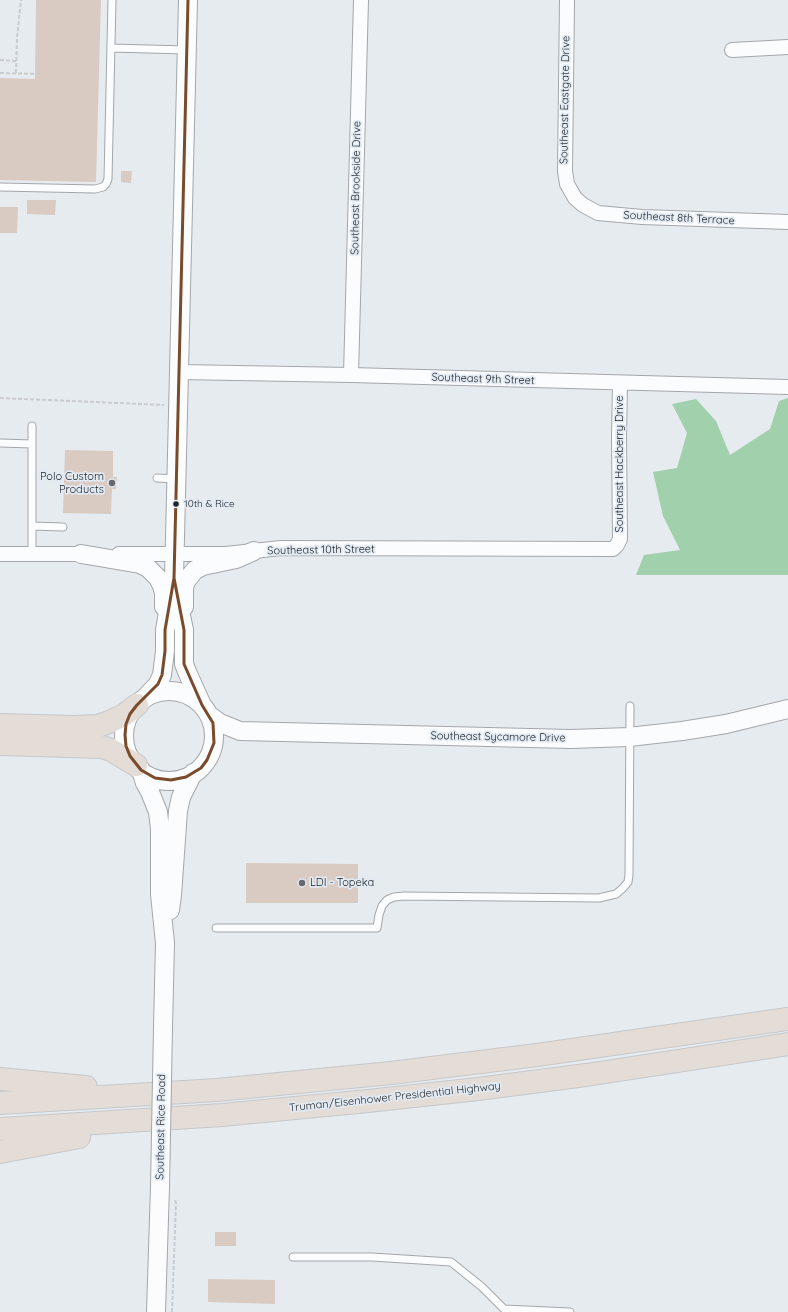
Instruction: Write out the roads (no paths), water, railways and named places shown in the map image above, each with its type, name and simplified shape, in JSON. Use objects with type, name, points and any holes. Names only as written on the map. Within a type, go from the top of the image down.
[{"type":"highway","points":[[0,725],[74,727],[98,726],[124,715],[140,702]]},
{"type":"highway","points":[[0,744],[102,747],[111,750],[139,768]]},
{"type":"highway","points":[[0,1103],[217,1090],[391,1073],[537,1055],[788,1019]]},
{"type":"highway","name":"Truman/Eisenhower Presidential Highway","points":[[0,1129],[222,1115],[368,1101],[586,1075],[788,1044]]},
{"type":"highway","points":[[0,1079],[95,1088],[217,1090]]},
{"type":"highway","points":[[0,1152],[98,1134],[222,1115]]},
{"type":"street","points":[[165,630],[174,578],[188,0]]},
{"type":"street","name":"Southeast Brookside Drive","points":[[351,375],[360,0]]},
{"type":"street","name":"Southeast Eastgate Drive","points":[[567,0],[564,171],[567,184],[575,198]]},
{"type":"street","points":[[732,50],[788,47]]},
{"type":"street","name":"Southeast 8th Terrace","points":[[575,198],[583,205],[598,213],[642,217],[788,222]]},
{"type":"street","name":"Southeast 9th Street","points":[[179,372],[351,375],[788,387]]},
{"type":"street","name":"Southeast Hackberry Drive","points":[[617,545],[620,539],[620,383]]},
{"type":"street","name":"Southeast 10th Street","points":[[0,554],[226,554],[281,548],[613,549],[617,545]]},
{"type":"street","points":[[81,554],[140,564],[148,568],[158,578],[164,593],[166,652],[162,676],[158,684],[130,714],[126,724],[125,735],[126,746],[130,756],[139,768],[152,776],[163,780],[179,779],[193,774],[201,768],[207,760],[214,742],[213,723],[184,664],[184,588],[195,570],[203,566],[236,559],[254,551]]},
{"type":"street","points":[[174,578],[184,630]]},
{"type":"street","points":[[140,702],[157,693],[174,691],[189,696],[206,710]]},
{"type":"street","name":"Southeast Sycamore Drive","points":[[206,710],[220,723],[240,731],[564,739],[629,737],[682,731],[726,724],[788,708]]},
{"type":"street","name":"Southeast Rice Road","points":[[139,768],[158,812],[160,829],[160,894],[165,942]]},
{"type":"street","name":"Southeast Rice Road","points":[[156,1312],[165,942],[172,895],[178,811],[181,797],[193,774]]},
{"type":"lane","points":[[0,187],[95,189],[103,187],[106,184],[108,178],[112,0]]},
{"type":"lane","points":[[111,48],[186,50]]},
{"type":"lane","points":[[32,426],[32,554]]},
{"type":"lane","points":[[0,443],[32,444]]},
{"type":"lane","points":[[157,478],[176,479]]},
{"type":"lane","points":[[32,526],[63,527]]},
{"type":"lane","points":[[216,928],[377,928],[382,906],[387,900],[394,897],[404,896],[599,898],[616,894],[628,882],[630,706]]},
{"type":"lane","points":[[293,1257],[372,1257],[451,1262],[482,1287],[504,1309],[570,1312]]},
{"type":"place","name":"Polo Custom Products","points":[[112,483]]},
{"type":"place","name":"10th & Rice","points":[[176,504]]},
{"type":"place","name":"LDI - Topeka","points":[[302,883]]}]
